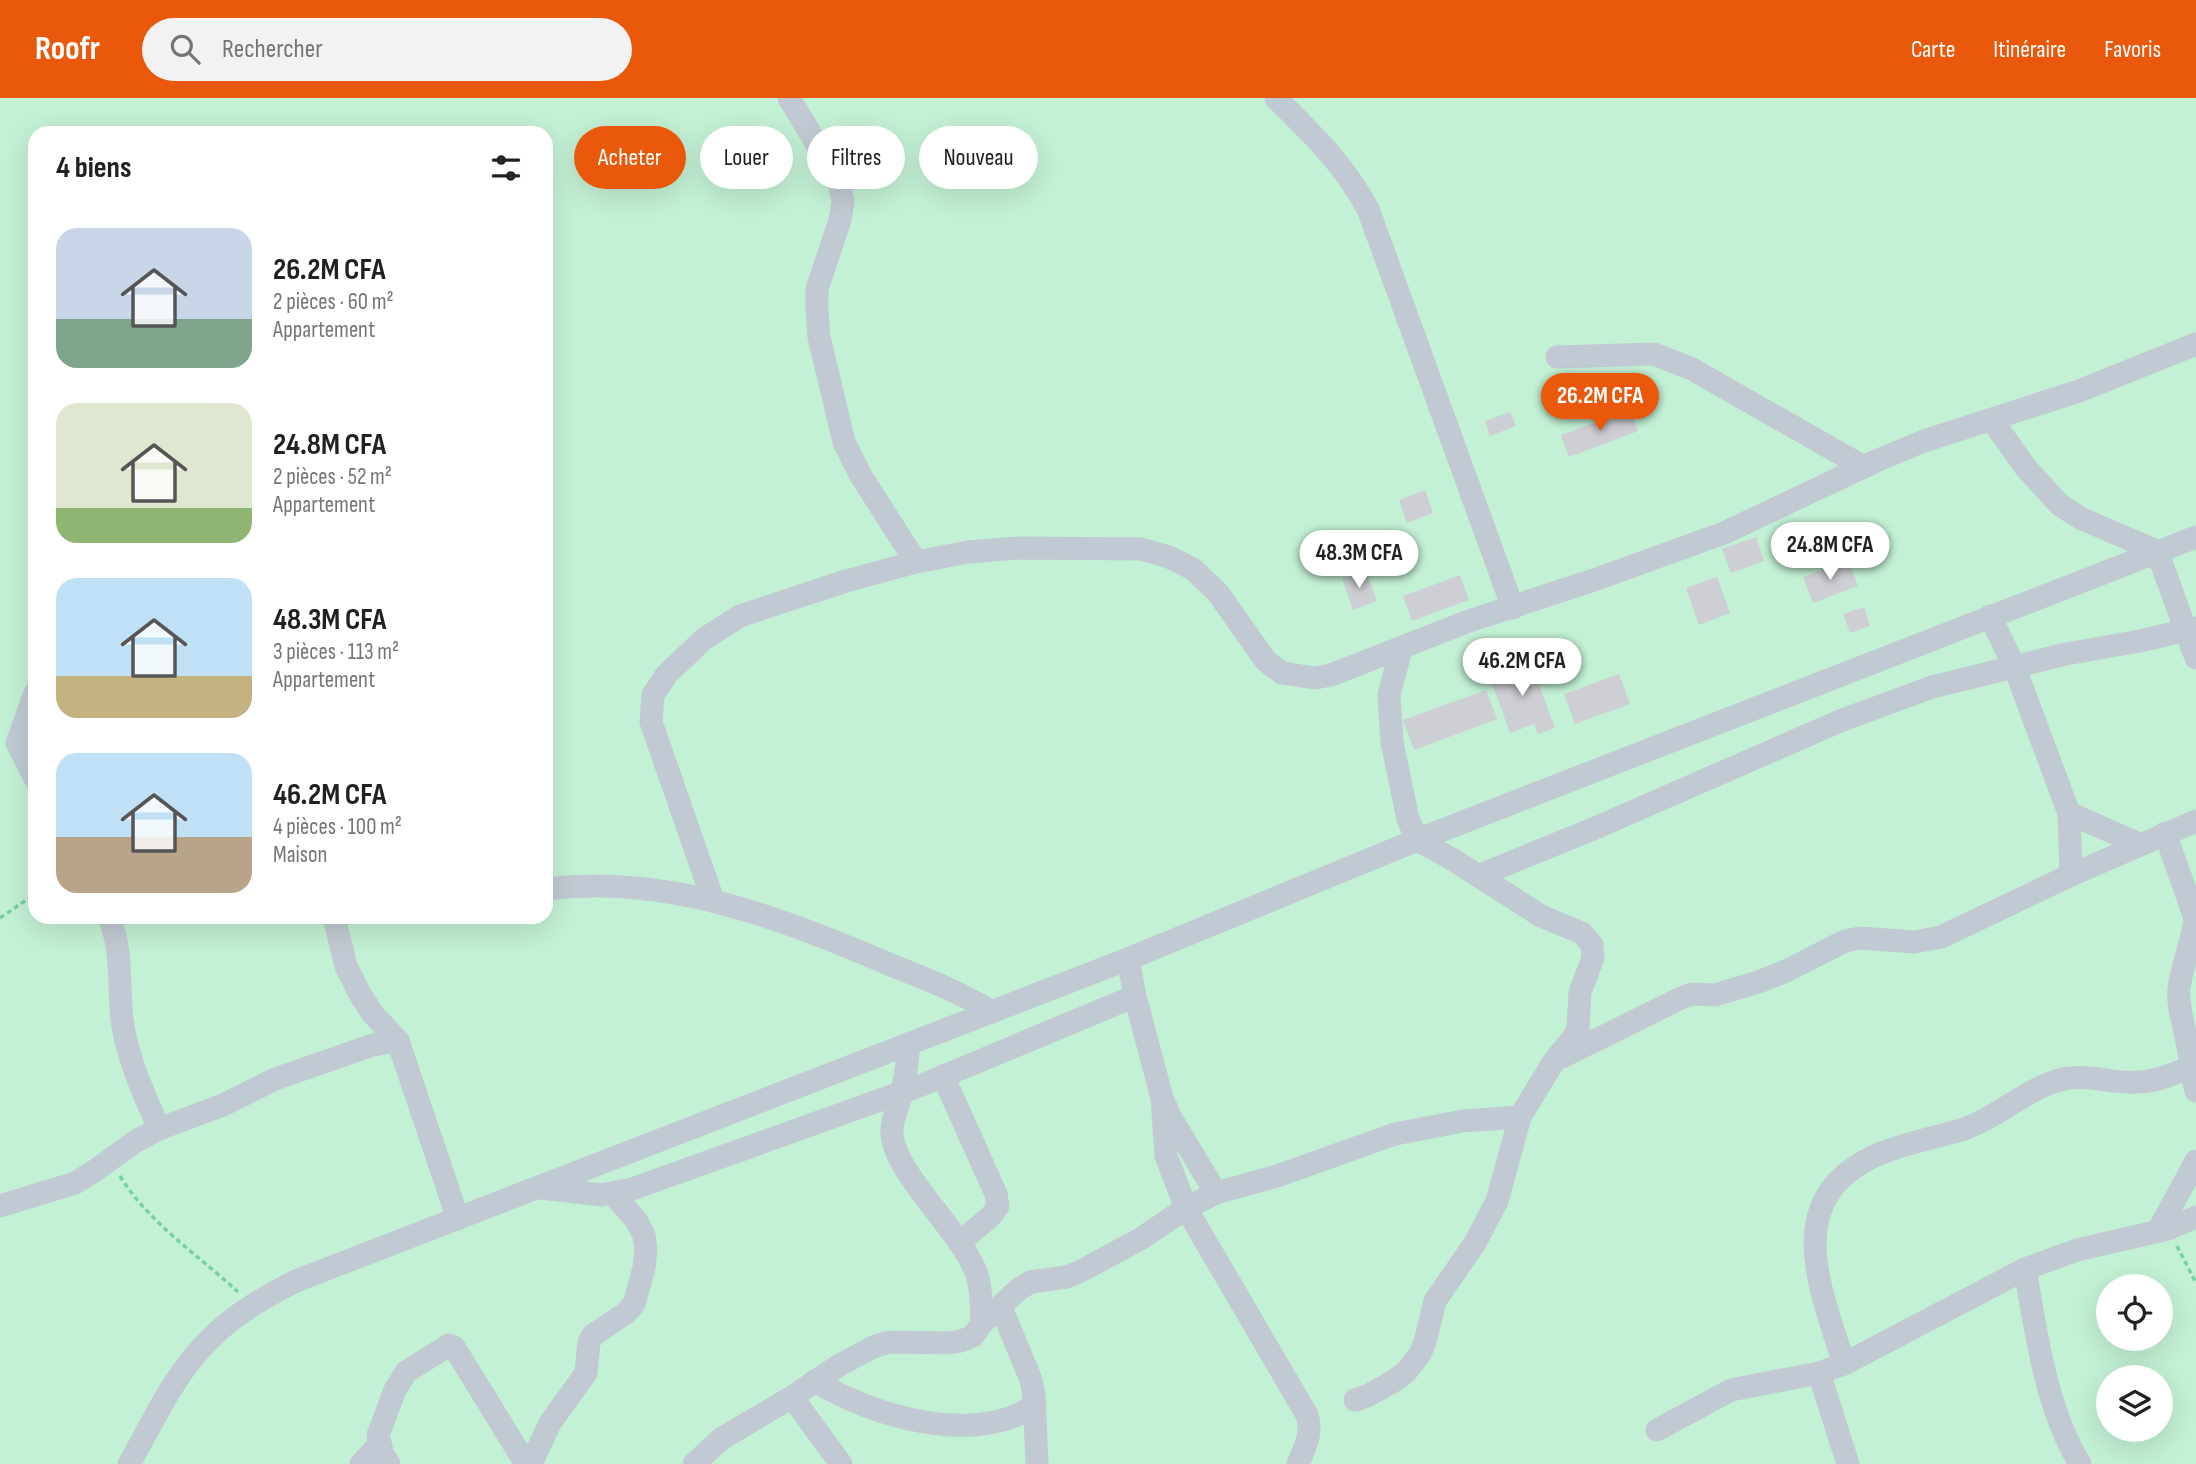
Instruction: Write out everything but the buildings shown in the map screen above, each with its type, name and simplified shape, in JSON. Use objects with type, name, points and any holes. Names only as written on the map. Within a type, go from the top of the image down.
[{"type":"street","points":[[789,98],[839,181],[843,202],[840,220],[817,289],[817,310],[819,337],[844,442],[861,476],[916,562]]},
{"type":"street","points":[[1276,98],[1331,153],[1351,178],[1368,209],[1513,608]]},
{"type":"street","points":[[713,900],[652,722],[653,695],[667,674],[704,639],[740,616],[846,581],[916,562],[968,552],[1018,548],[1141,549],[1169,557],[1193,569],[1217,593],[1266,662],[1282,673],[1315,678],[1331,675],[1448,629],[1724,533],[1924,441],[2079,391],[2196,344]]},
{"type":"street","points":[[1557,357],[1654,354],[1673,360],[1864,467]]},
{"type":"street","points":[[1992,420],[2026,468],[2060,505],[2082,519],[2157,551],[2191,629],[2196,658]]},
{"type":"street","points":[[129,1464],[173,1388],[211,1338],[251,1304],[296,1282],[1128,959],[1418,840],[2196,537]]},
{"type":"street","points":[[1990,616],[2014,666],[2069,813],[2071,874]]},
{"type":"street","points":[[1478,876],[1872,708],[1932,687],[2014,666],[2191,629]]},
{"type":"street","points":[[1355,1400],[1394,1381],[1406,1372],[1420,1354],[1435,1301],[1475,1243],[1497,1200],[1520,1117],[1554,1061],[1578,1029],[1580,992],[1593,958],[1592,945],[1583,933],[1541,916],[1418,840],[1408,819],[1392,741],[1389,695],[1401,649]]},
{"type":"street","points":[[28,712],[17,743],[28,767]]},
{"type":"street","points":[[2069,813],[2139,844]]},
{"type":"street","points":[[1554,1061],[1692,994],[1715,995],[1761,981],[1845,941],[1860,938],[1914,942],[1941,937],[2071,874],[2196,821]]},
{"type":"street","points":[[2165,833],[2195,918],[2179,988],[2178,1004],[2191,1055],[2196,1091]]},
{"type":"street","points":[[553,889],[604,885],[713,900],[828,938],[960,992],[992,1012]]},
{"type":"street","points":[[112,924],[121,966],[122,1020],[128,1050],[159,1129]]},
{"type":"street","points":[[336,924],[346,966],[361,996],[373,1014],[398,1041],[458,1219]]},
{"type":"street","points":[[1128,959],[1162,1098],[1216,1193]]},
{"type":"street","points":[[536,1187],[613,1194],[902,1092],[1135,996]]},
{"type":"street","points":[[0,1206],[75,1183],[136,1140],[223,1105],[302,1068],[373,1045],[398,1041]]},
{"type":"street","points":[[909,1044],[902,1092],[891,1135],[896,1151],[960,1242],[977,1275],[982,1323]]},
{"type":"street","points":[[1844,1364],[1821,1288],[1814,1239],[1824,1203],[1840,1178],[1864,1161],[1881,1154],[1966,1128],[2050,1083],[2085,1077],[2139,1083],[2191,1055]]},
{"type":"street","points":[[943,1076],[996,1194],[998,1206],[991,1216],[960,1242]]},
{"type":"street","points":[[1162,1098],[1166,1156],[1186,1208],[1307,1415],[1310,1425],[1308,1439],[1298,1464]]},
{"type":"street","points":[[694,1464],[721,1439],[873,1347],[889,1342],[948,1343],[973,1336],[982,1323],[1018,1289],[1031,1282],[1080,1272],[1216,1193],[1277,1176],[1395,1134],[1463,1121],[1520,1117]]},
{"type":"street","points":[[2163,1230],[2196,1161]]},
{"type":"street","points":[[361,1464],[384,1454],[378,1435],[380,1426],[395,1390],[406,1372],[449,1345],[454,1347],[528,1464],[550,1423],[586,1373],[589,1342],[593,1335],[626,1313],[634,1304],[644,1268],[644,1235],[636,1220],[613,1194]]},
{"type":"street","points":[[1657,1430],[1731,1390],[1819,1373],[1844,1364],[2025,1269],[2103,1242],[2163,1230],[2196,1217]]},
{"type":"street","points":[[2025,1269],[2042,1360],[2059,1416],[2080,1464]]},
{"type":"street","points":[[1001,1307],[1031,1380],[1035,1405],[1037,1464]]},
{"type":"street","points":[[1819,1373],[1848,1464]]},
{"type":"street","points":[[815,1381],[852,1402],[949,1426],[974,1426],[1001,1420],[1023,1413],[1035,1405]]},
{"type":"street","points":[[792,1397],[841,1464]]},
{"type":"path","points":[[0,918],[28,899]]},
{"type":"path","points":[[110,1159],[132,1196],[251,1304]]},
{"type":"path","points":[[2163,1230],[2196,1283]]},
{"type":"green space","points":[[0,98],[2196,98],[2196,1464],[0,1464]]}]
